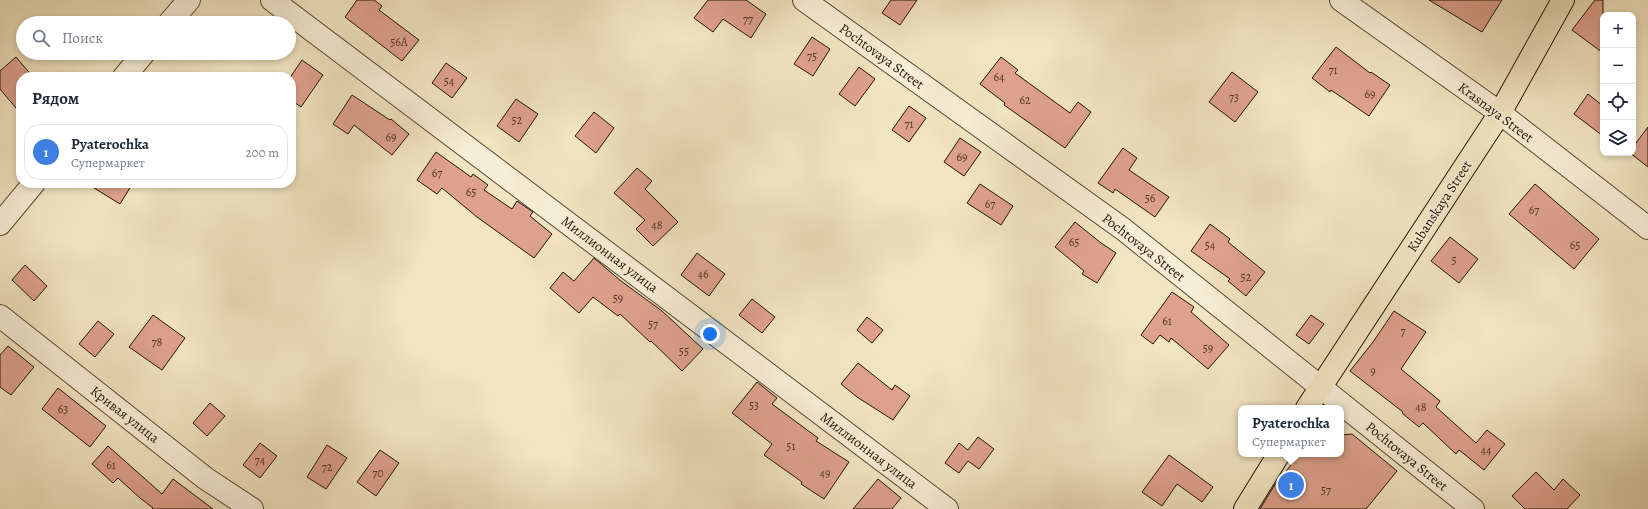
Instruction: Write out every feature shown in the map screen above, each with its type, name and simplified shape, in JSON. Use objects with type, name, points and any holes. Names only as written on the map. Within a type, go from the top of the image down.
[{"type":"main road","name":"Kubanskaya Street","points":[[1309,405],[1500,113],[1563,0]]},
{"type":"main road","points":[[1245,509],[1277,457]]},
{"type":"street","points":[[175,16],[189,0]]},
{"type":"street","name":"Миллионная улица","points":[[272,0],[293,16]]},
{"type":"street","name":"Pochtovaya Street","points":[[804,0],[1123,230],[1321,386],[1473,509]]},
{"type":"street","name":"Krasnaya Street","points":[[1341,0],[1500,113],[1648,228]]},
{"type":"street","name":"Миллионная улица","points":[[296,18],[948,509]]},
{"type":"street","points":[[128,72],[138,60]]},
{"type":"street","points":[[0,224],[30,188]]},
{"type":"street","name":"Кривая улица","points":[[0,316],[205,478],[252,509]]},
{"type":"building","points":[[357,0],[374,0],[382,6],[379,10],[419,40],[402,61],[345,17]]},
{"type":"building","points":[[708,0],[746,0],[766,14],[751,38],[723,19],[713,32],[694,18]]},
{"type":"building","points":[[891,0],[917,0],[900,25],[882,13]]},
{"type":"building","points":[[1429,0],[1502,0],[1482,32]]},
{"type":"building","points":[[1595,0],[1603,0],[1603,12],[1600,12],[1600,51],[1572,30]]},
{"type":"building","points":[[812,37],[830,49],[813,76],[794,64]]},
{"type":"building","points":[[1336,47],[1370,73],[1371,72],[1390,85],[1369,116],[1331,90],[1330,92],[1312,78]]},
{"type":"building","points":[[16,57],[16,60],[19,60],[29,72],[16,72],[16,108],[0,89],[0,71]]},
{"type":"building","points":[[1001,57],[1018,70],[1015,73],[1070,113],[1078,102],[1091,112],[1065,148],[1004,105],[1005,103],[980,84]]},
{"type":"building","points":[[302,60],[323,75],[301,107],[296,104],[296,72],[294,72]]},
{"type":"building","points":[[446,63],[467,78],[452,98],[432,83]]},
{"type":"building","points":[[859,67],[875,79],[855,106],[839,94]]},
{"type":"building","points":[[1232,72],[1258,92],[1235,122],[1209,102]]},
{"type":"building","points":[[1588,94],[1600,104],[1600,134],[1574,114]]},
{"type":"building","points":[[352,95],[390,120],[391,119],[409,134],[392,155],[354,125],[348,134],[333,124]]},
{"type":"building","points":[[516,99],[538,114],[519,142],[497,126]]},
{"type":"building","points":[[909,106],[926,118],[909,142],[892,130]]},
{"type":"building","points":[[594,112],[614,128],[596,153],[575,136]]},
{"type":"building","points":[[1648,127],[1648,167],[1634,156],[1636,156],[1636,143]]},
{"type":"building","points":[[960,138],[981,152],[964,176],[944,162]]},
{"type":"building","points":[[1123,148],[1137,158],[1129,170],[1169,197],[1155,217],[1115,189],[1113,193],[1098,183]]},
{"type":"building","points":[[436,152],[471,177],[473,174],[488,185],[484,190],[512,209],[517,201],[533,212],[530,216],[552,234],[534,258],[477,217],[442,188],[437,194],[417,180]]},
{"type":"building","points":[[637,168],[652,181],[645,189],[678,222],[653,246],[636,229],[645,220],[614,193]]},
{"type":"building","points":[[980,184],[1013,206],[1001,225],[967,203]]},
{"type":"building","points":[[1535,184],[1599,239],[1574,269],[1509,214]]},
{"type":"building","points":[[94,188],[130,188],[120,204]]},
{"type":"building","points":[[1075,222],[1116,253],[1097,283],[1082,274],[1084,271],[1055,247]]},
{"type":"building","points":[[1210,224],[1230,239],[1228,242],[1265,272],[1246,296],[1228,281],[1230,279],[1191,251]]},
{"type":"building","points":[[1450,237],[1478,259],[1459,283],[1431,261]]},
{"type":"building","points":[[697,253],[725,274],[709,296],[681,275]]},
{"type":"building","points":[[594,258],[621,281],[662,311],[703,349],[682,371],[620,314],[618,316],[593,297],[579,313],[550,288],[563,272],[574,281]]},
{"type":"building","points":[[25,265],[47,286],[34,301],[12,280]]},
{"type":"building","points":[[1172,292],[1194,307],[1191,312],[1229,345],[1208,369],[1171,338],[1169,342],[1160,335],[1153,344],[1141,335]]},
{"type":"building","points":[[752,299],[775,317],[762,333],[739,315]]},
{"type":"building","points":[[1394,311],[1426,332],[1401,369],[1440,401],[1436,407],[1476,443],[1487,430],[1505,444],[1484,470],[1459,450],[1456,454],[1423,423],[1419,427],[1402,413],[1403,412],[1350,371],[1373,342]]},
{"type":"building","points":[[153,315],[185,338],[162,370],[129,347]]},
{"type":"building","points":[[1311,315],[1324,324],[1309,344],[1296,335]]},
{"type":"building","points":[[867,317],[883,330],[872,343],[857,330]]},
{"type":"building","points":[[98,321],[114,334],[95,357],[79,344]]},
{"type":"building","points":[[8,346],[34,367],[11,395],[0,387],[0,355]]},
{"type":"building","points":[[858,363],[892,390],[895,385],[910,396],[893,420],[857,397],[841,384]]},
{"type":"building","points":[[757,382],[777,398],[772,404],[818,438],[816,441],[849,462],[824,499],[801,484],[802,482],[764,455],[772,444],[732,413]]},
{"type":"building","points":[[58,388],[106,426],[90,447],[42,409]]},
{"type":"building","points":[[210,403],[225,416],[207,436],[193,423]]},
{"type":"building","points":[[1352,434],[1397,471],[1366,509],[1260,509],[1274,486],[1298,457],[1344,457],[1344,435]]},
{"type":"building","points":[[978,437],[994,449],[979,469],[968,461],[959,473],[945,463],[959,443],[968,450]]},
{"type":"building","points":[[260,443],[277,456],[260,478],[243,465]]},
{"type":"building","points":[[327,445],[347,458],[326,489],[307,477]]},
{"type":"building","points":[[108,446],[162,494],[173,479],[213,509],[152,509],[153,508],[118,478],[113,483],[92,464]]},
{"type":"building","points":[[380,450],[399,463],[376,496],[357,482]]},
{"type":"building","points":[[1169,455],[1213,487],[1202,502],[1177,484],[1162,506],[1142,492]]},
{"type":"building","points":[[1536,472],[1554,490],[1563,479],[1580,495],[1567,509],[1525,509],[1512,496]]},
{"type":"building","points":[[878,479],[901,498],[892,509],[853,509]]},
{"type":"place","name":"Pyaterochka","points":[[1291,485]]}]
